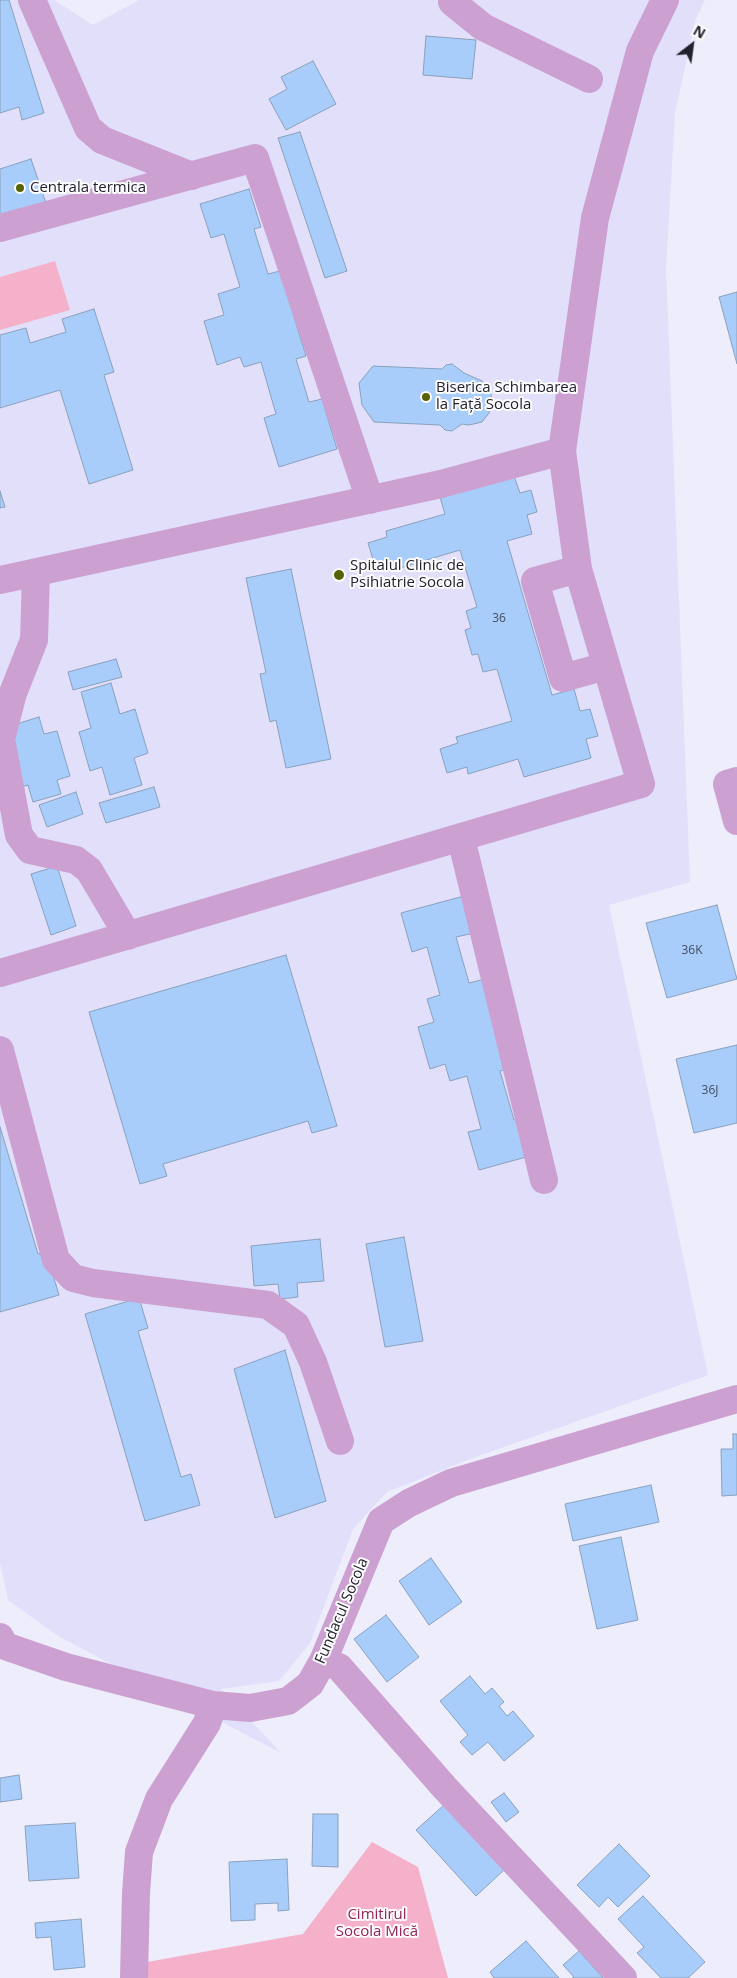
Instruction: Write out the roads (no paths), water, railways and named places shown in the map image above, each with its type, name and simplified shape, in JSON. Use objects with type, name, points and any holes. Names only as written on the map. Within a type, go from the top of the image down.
[{"type":"street","points":[[32,0],[88,128],[102,140],[192,176]]},
{"type":"street","points":[[452,0],[452,2],[483,27],[589,79]]},
{"type":"street","points":[[0,973],[641,784],[578,569],[562,451],[595,218],[640,51],[665,0]]},
{"type":"street","points":[[0,228],[255,158],[370,500]]},
{"type":"street","points":[[0,580],[441,484],[562,451]]},
{"type":"street","points":[[578,569],[535,581],[555,652],[563,678],[606,666]]},
{"type":"street","points":[[36,573],[34,640],[13,693],[1,739],[19,835],[30,850],[76,860],[89,870],[128,936]]},
{"type":"street","points":[[737,781],[727,784],[737,821]]},
{"type":"street","points":[[461,838],[544,1180]]},
{"type":"street","points":[[0,1050],[56,1260],[73,1278],[93,1283],[268,1305],[296,1325],[313,1362],[340,1441]]},
{"type":"street","name":"Fundacul Socola","points":[[0,1637],[6,1646],[66,1667],[213,1705],[250,1708],[288,1701],[310,1684],[323,1660],[381,1522],[409,1503],[451,1484],[737,1399]]},
{"type":"street","points":[[323,1660],[339,1667],[445,1788],[623,1978]]},
{"type":"street","points":[[134,1978],[139,1852],[159,1799],[207,1723],[213,1705]]},
{"type":"place","name":"Centrala termica","points":[[20,188]]},
{"type":"place","name":"Biserica Schimbarea la Față Socola","points":[[426,397]]},
{"type":"place","name":"Spitalul Clinic de Psihiatrie Socola","points":[[339,575]]},
{"type":"park label","name":"Cimitirul Socola Mică","points":[[377,1924]]}]
